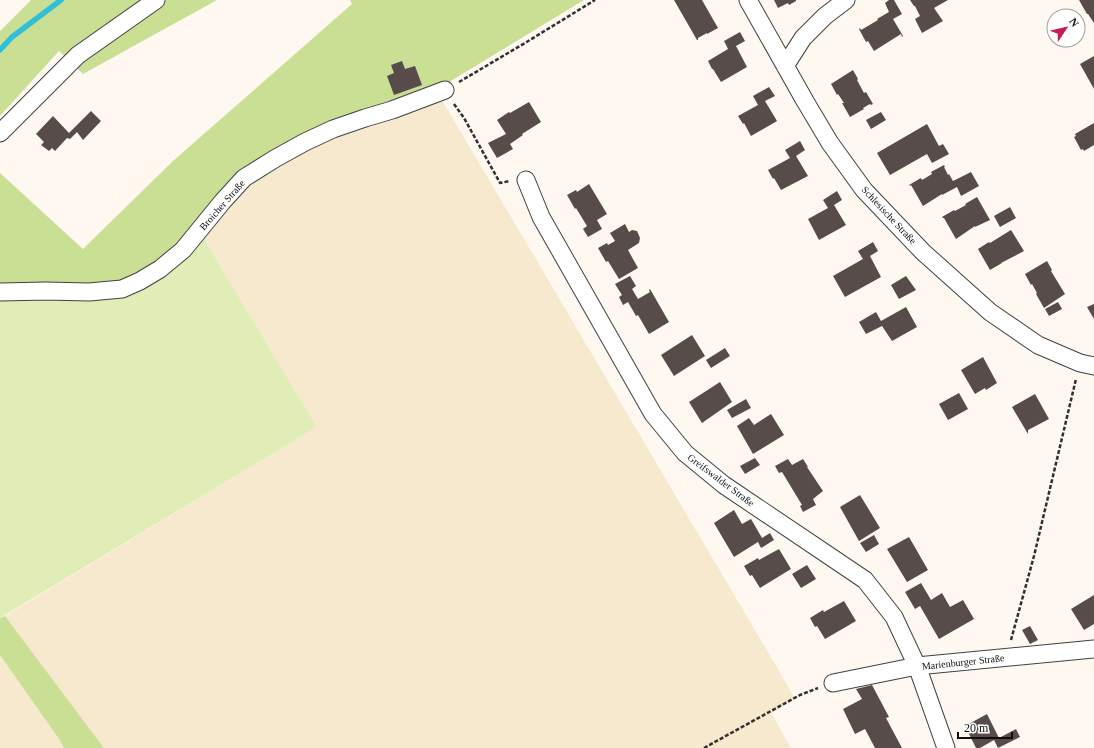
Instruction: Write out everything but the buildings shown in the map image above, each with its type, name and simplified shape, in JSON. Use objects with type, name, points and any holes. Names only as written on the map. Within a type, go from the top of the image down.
[{"type":"street","points":[[0,133],[78,55],[156,0]]},
{"type":"street","name":"Schlesische Straße","points":[[748,0],[830,142],[864,190],[924,252],[990,312],[1038,345],[1087,364]]},
{"type":"street","points":[[785,66],[803,38],[825,16],[846,0]]},
{"type":"street","name":"Broicher Straße","points":[[0,292],[89,292],[122,289],[140,281],[160,269],[183,250],[244,178],[304,142],[333,129],[392,110],[445,90]]},
{"type":"street","name":"Greifswalder Straße","points":[[526,180],[541,217],[653,414],[685,454],[724,485],[865,580],[894,617],[917,666],[946,748]]},
{"type":"street","name":"Marienburger Straße","points":[[833,683],[917,666],[1094,649]]},
{"type":"path","points":[[526,180],[500,183],[464,118],[445,90],[595,0]]},
{"type":"path","points":[[1006,658],[1087,364]]},
{"type":"path","points":[[704,748],[800,695],[833,683]]},
{"type":"shaded area","points":[[436,90],[795,699],[771,713],[791,748],[104,748],[5,616],[317,427],[198,229],[242,176]]},
{"type":"shaded area","points":[[0,655],[59,739],[64,748],[0,748]]},
{"type":"green space","points":[[31,0],[217,0],[83,74],[59,51],[0,116],[0,31]]},
{"type":"green space","points":[[350,0],[584,0],[436,90],[264,161],[182,248],[122,286],[0,289],[0,173],[83,249],[173,161],[352,4]]},
{"type":"green space","points":[[198,229],[317,427],[0,618],[0,289]]},
{"type":"green space","points":[[5,616],[104,748],[64,748],[0,655],[0,618]]},
{"type":"waterway","points":[[0,50],[12,37],[61,0]]}]
